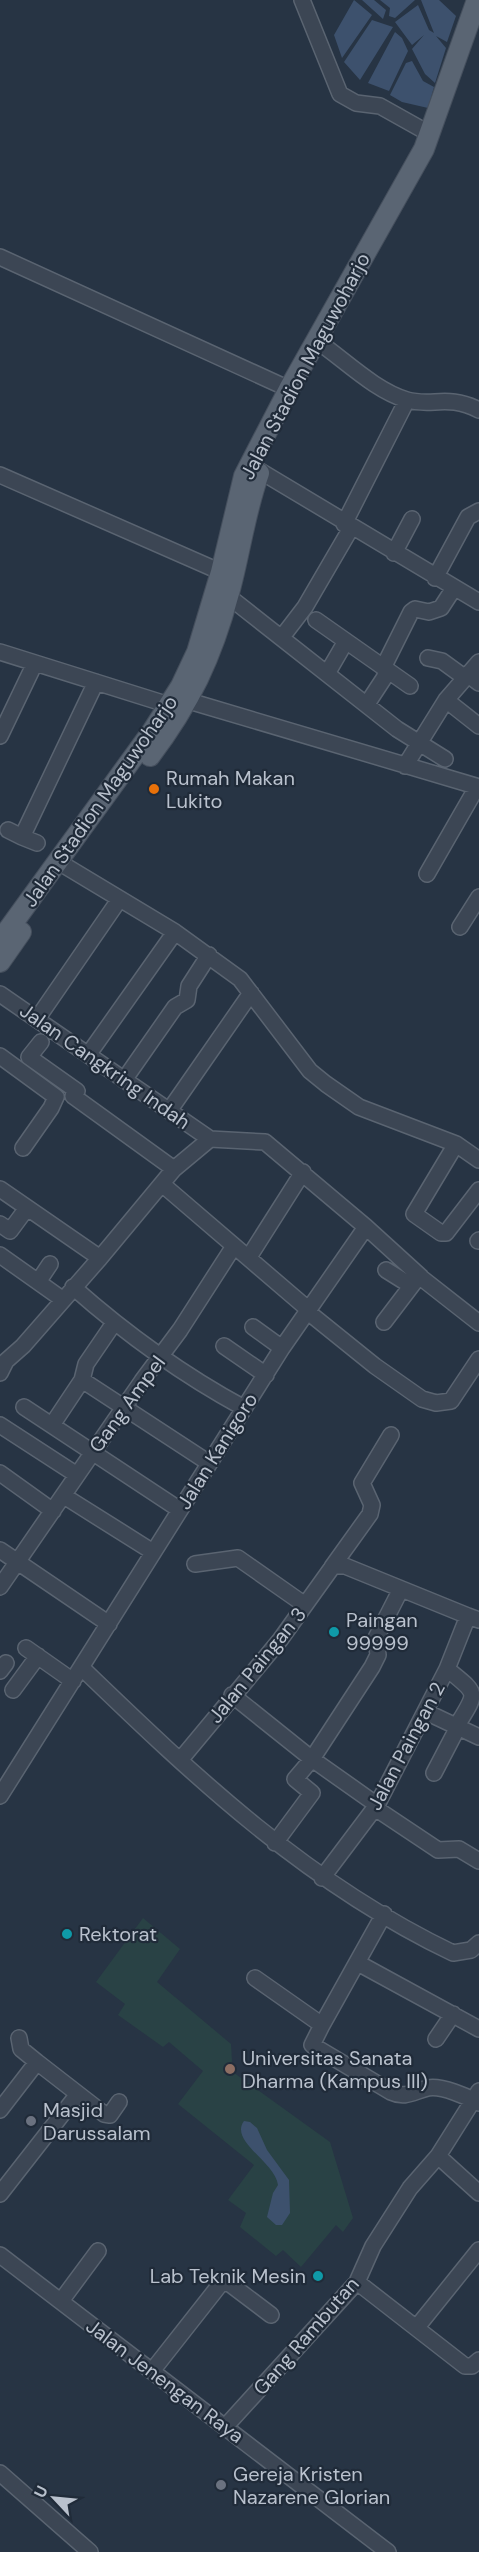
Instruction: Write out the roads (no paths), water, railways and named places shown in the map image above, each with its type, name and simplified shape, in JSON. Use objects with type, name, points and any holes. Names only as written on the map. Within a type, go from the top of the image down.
[{"type":"main road","name":"Jalan Stadion Maguwoharjo","points":[[0,955],[179,703],[228,596],[260,471],[430,134],[477,0]]},
{"type":"main road","name":"Jalan Stadion Maguwoharjo","points":[[202,655],[244,476],[289,388],[322,345],[426,171],[448,124],[479,38]]},
{"type":"main road","name":"Jalan Stadion Maguwoharjo","points":[[0,955],[67,867],[148,747]]},
{"type":"street","points":[[302,0],[340,94],[356,103],[380,106],[430,134]]},
{"type":"street","points":[[0,257],[289,388]]},
{"type":"street","points":[[322,345],[375,383],[407,400],[451,400],[479,410]]},
{"type":"street","points":[[282,637],[305,607],[347,526],[407,400]]},
{"type":"street","points":[[260,471],[347,526],[479,602]]},
{"type":"street","points":[[0,475],[221,572]]},
{"type":"street","points":[[435,578],[468,517],[479,511]]},
{"type":"street","points":[[394,553],[412,519]]},
{"type":"street","points":[[367,704],[386,670],[411,612],[415,609],[429,612],[441,608],[454,588]]},
{"type":"street","points":[[228,596],[328,672],[397,729],[445,759]]},
{"type":"street","points":[[316,620],[410,686]]},
{"type":"street","points":[[328,672],[346,641]]},
{"type":"street","points":[[0,652],[96,682],[478,787],[428,874]]},
{"type":"street","points":[[428,658],[442,661],[470,678]]},
{"type":"street","points":[[405,766],[446,700],[470,678],[479,662]]},
{"type":"street","points":[[0,736],[35,663]]},
{"type":"street","points":[[37,843],[15,833],[96,682]]},
{"type":"street","points":[[446,700],[479,726]]},
{"type":"street","points":[[67,867],[175,932],[240,979],[310,1071],[326,1084],[359,1107],[456,1144],[479,1160]]},
{"type":"street","points":[[460,927],[479,897]]},
{"type":"street","points":[[37,1019],[119,900]]},
{"type":"street","points":[[88,1055],[175,932]]},
{"type":"street","points":[[124,1080],[175,1007],[187,1000],[189,986],[209,955]]},
{"type":"street","points":[[169,1111],[251,993]]},
{"type":"street","name":"Jalan Cangkring Indah","points":[[0,994],[210,1139]]},
{"type":"street","points":[[25,1064],[41,1041]]},
{"type":"street","points":[[0,1056],[25,1064],[77,1091],[73,1096],[174,1169]]},
{"type":"street","points":[[22,1148],[51,1108],[56,1097],[25,1064]]},
{"type":"street","points":[[2,1364],[23,1346],[174,1169],[210,1139],[260,1140],[303,1172],[366,1227],[416,1281],[479,1323]]},
{"type":"street","points":[[456,1144],[414,1214],[443,1233],[479,1190]]},
{"type":"street","points":[[249,1257],[303,1172]]},
{"type":"street","points":[[162,1184],[375,1366],[428,1402],[451,1401],[479,1359]]},
{"type":"street","points":[[0,1189],[100,1258]]},
{"type":"street","points":[[0,1224],[10,1231],[27,1208]]},
{"type":"street","name":"Jalan Kanigoro","points":[[2,1790],[74,1681],[282,1348],[366,1227]]},
{"type":"street","name":"Gang Ampel","points":[[0,1587],[123,1407],[162,1355],[234,1246]]},
{"type":"street","points":[[0,1255],[62,1299]]},
{"type":"street","points":[[38,1282],[50,1264]]},
{"type":"street","points":[[386,1270],[416,1281]]},
{"type":"street","points":[[384,1322],[416,1281]]},
{"type":"street","points":[[73,1287],[114,1323],[203,1386],[244,1408]]},
{"type":"street","points":[[52,1425],[82,1380],[86,1364],[114,1323]]},
{"type":"street","points":[[253,1327],[282,1348]]},
{"type":"street","points":[[224,1346],[266,1375]]},
{"type":"street","points":[[82,1380],[209,1463]]},
{"type":"street","points":[[24,1407],[180,1510]]},
{"type":"street","points":[[0,1425],[77,1475]]},
{"type":"street","name":"Jalan Paingan 3","points":[[181,1759],[255,1670],[370,1514],[372,1505],[362,1482],[391,1435]]},
{"type":"street","points":[[0,1473],[54,1511]]},
{"type":"street","points":[[64,1496],[153,1552]]},
{"type":"street","points":[[0,1550],[109,1624]]},
{"type":"street","points":[[195,1564],[238,1558],[305,1605]]},
{"type":"street","points":[[331,1568],[345,1566],[473,1618]]},
{"type":"street","points":[[275,1843],[312,1792],[295,1779],[312,1759],[375,1661],[378,1655],[376,1638],[401,1589]]},
{"type":"street","name":"Jalan Paingan 2","points":[[322,1878],[376,1806],[473,1618]]},
{"type":"street","points":[[13,1690],[32,1652],[74,1681]]},
{"type":"street","points":[[82,1668],[242,1817],[322,1878],[453,1953],[471,1950],[479,1943]]},
{"type":"street","points":[[434,1773],[474,1692],[470,1685],[447,1669]]},
{"type":"street","points":[[232,1695],[312,1759],[438,1850],[459,1849],[479,1861]]},
{"type":"street","points":[[426,1712],[479,1737]]},
{"type":"street","points":[[384,1914],[312,2045],[391,2092],[403,2095],[414,2094],[434,2088],[477,2098]]},
{"type":"street","points":[[358,1963],[479,2028]]},
{"type":"street","points":[[255,1978],[322,2025]]},
{"type":"street","points":[[436,2038],[453,2014]]},
{"type":"street","points":[[19,2038],[21,2049],[106,2115],[110,2115],[119,2102]]},
{"type":"street","points":[[0,2110],[37,2062]]},
{"type":"street","points":[[0,2194],[78,2094]]},
{"type":"street","name":"Gang Rambutan","points":[[225,2427],[357,2282],[373,2246],[410,2188],[438,2156],[477,2098]]},
{"type":"street","points":[[438,2156],[479,2193]]},
{"type":"street","points":[[417,2327],[479,2250]]},
{"type":"street","points":[[61,2301],[99,2251]]},
{"type":"street","name":"Jalan Jenengan Raya","points":[[0,2255],[388,2552]]},
{"type":"street","points":[[465,2266],[479,2275]]},
{"type":"street","name":"Gang Rambutan","points":[[152,2371],[216,2286],[222,2282],[230,2284],[271,2315]]},
{"type":"street","points":[[357,2282],[465,2366],[472,2366],[479,2360]]},
{"type":"street","points":[[0,2473],[90,2552]]},
{"type":"water","points":[[354,0],[372,15],[342,58],[334,35]]},
{"type":"water","points":[[362,0],[374,0],[386,10],[383,19]]},
{"type":"water","points":[[380,0],[415,0],[395,18],[389,16],[390,8]]},
{"type":"water","points":[[421,0],[439,0],[456,16],[447,42],[436,36],[446,48],[435,83],[425,74],[412,49],[424,35],[412,45],[395,22],[418,5],[429,30],[434,33]]},
{"type":"water","points":[[372,20],[393,27],[360,80],[344,62]]},
{"type":"water","points":[[395,32],[402,38],[408,51],[389,91],[368,83]]},
{"type":"water","points":[[412,61],[423,81],[434,87],[428,108],[402,102],[390,95],[406,63]]},
{"type":"water","points":[[244,2121],[250,2122],[257,2128],[267,2150],[289,2180],[290,2213],[282,2225],[276,2225],[267,2217],[273,2193],[278,2185],[269,2168],[247,2144],[241,2129]]},
{"type":"place","name":"Rumah Makan Lukito","points":[[154,789]]},
{"type":"place","name":"Paingan 99999","points":[[334,1632]]},
{"type":"place","name":"Rektorat","points":[[67,1934]]},
{"type":"place","name":"Universitas Sanata Dharma (Kampus III)","points":[[230,2069]]},
{"type":"place","name":"Masjid Darussalam","points":[[31,2121]]},
{"type":"place","name":"Lab Teknik Mesin","points":[[318,2276]]},
{"type":"place","name":"Gereja Kristen Nazarene Glorian","points":[[221,2485]]}]
